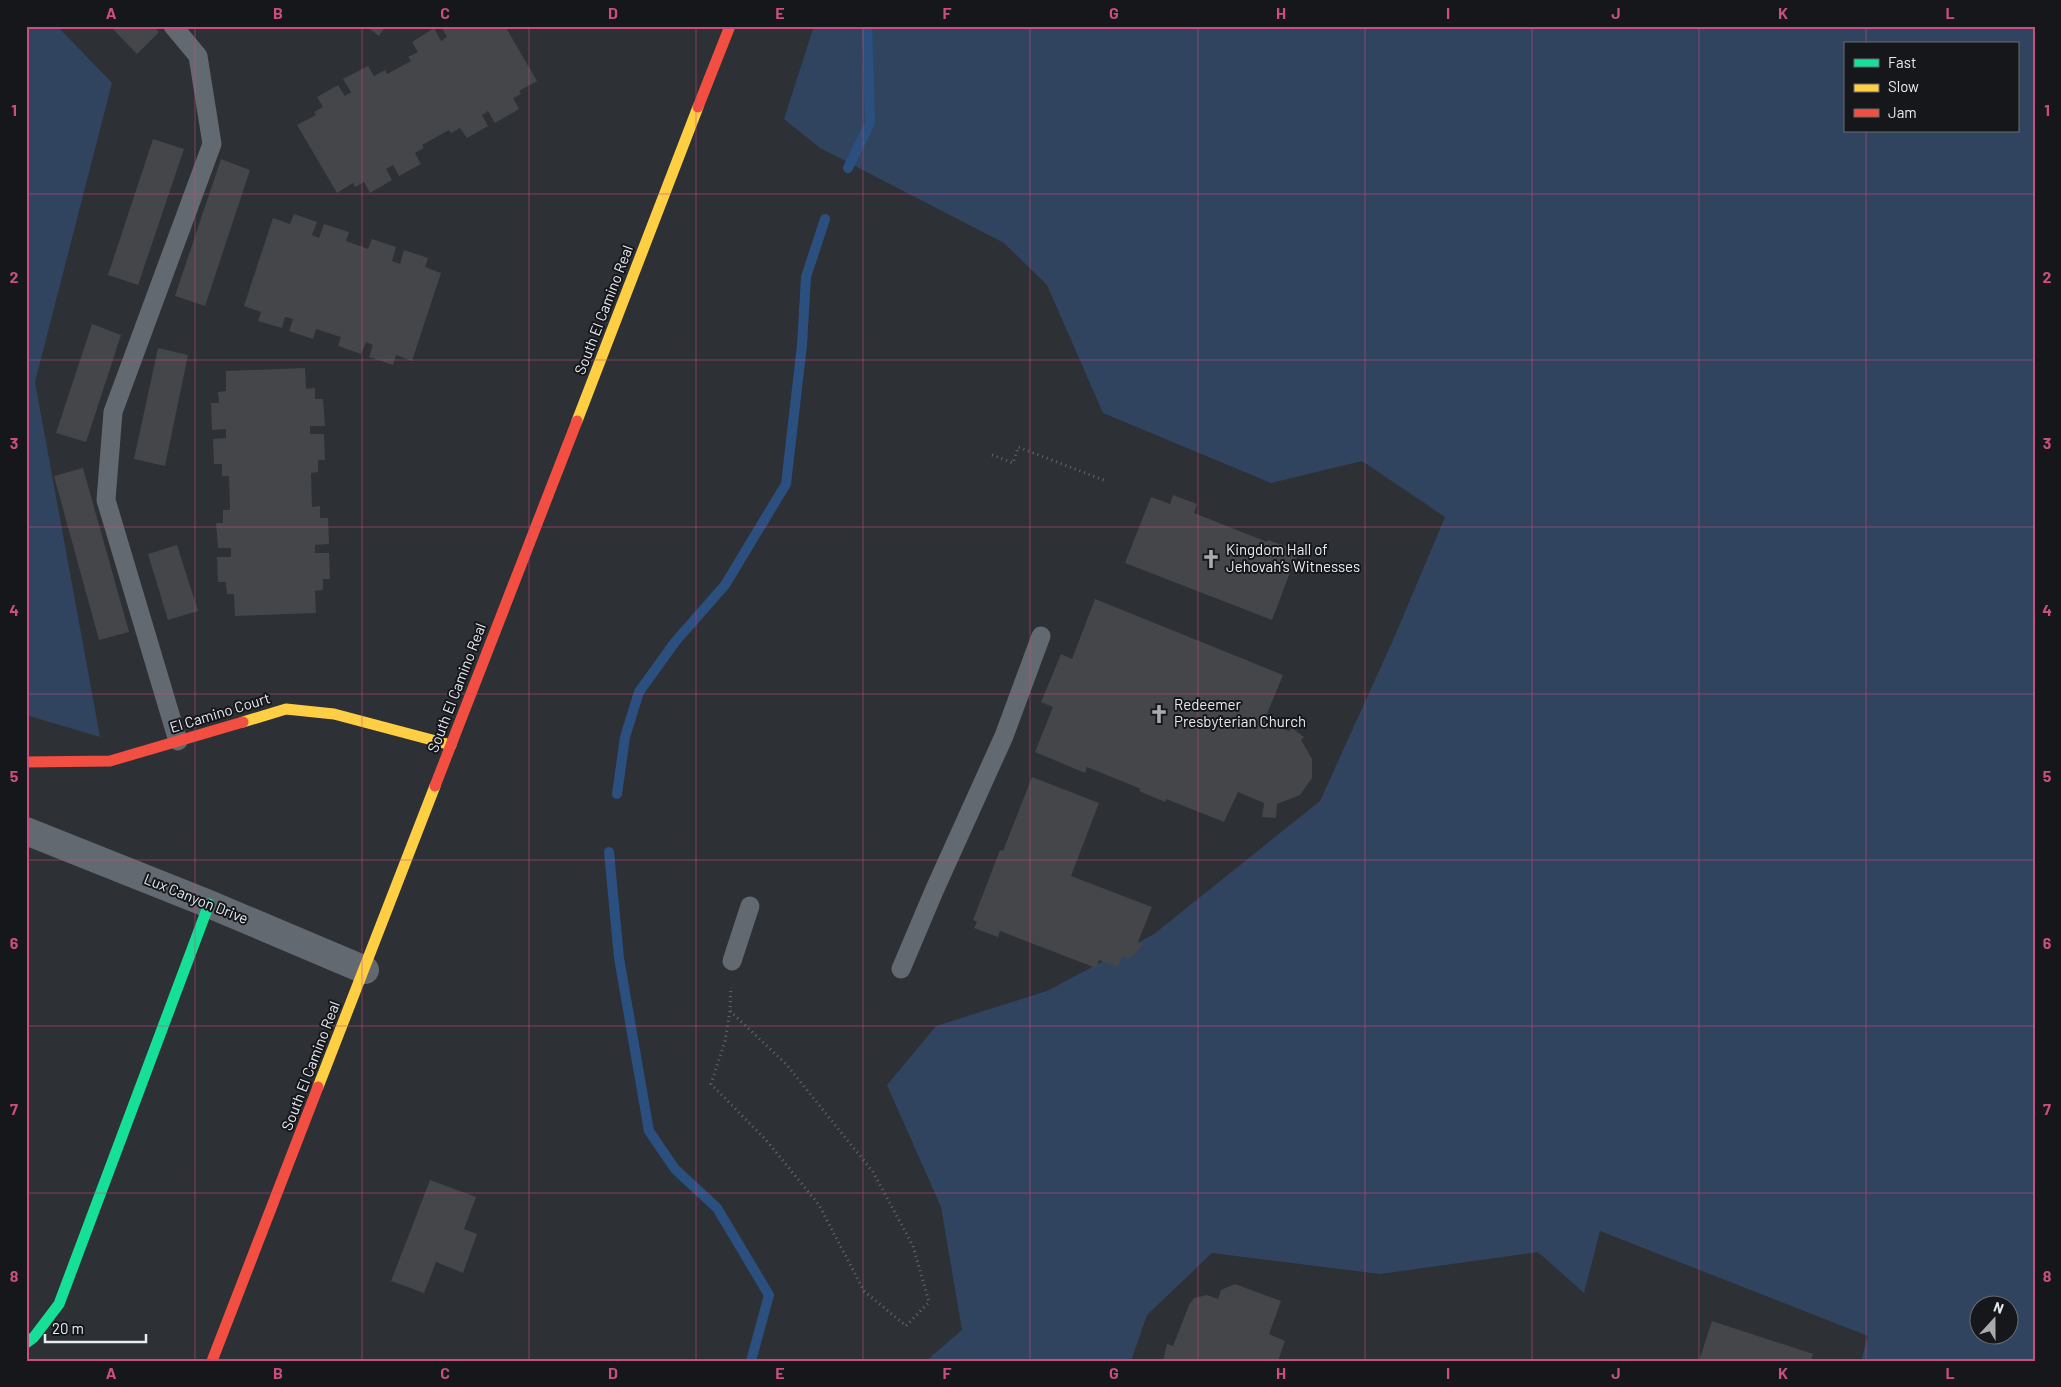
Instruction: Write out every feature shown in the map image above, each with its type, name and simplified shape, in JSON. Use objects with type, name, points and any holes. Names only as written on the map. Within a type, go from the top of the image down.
[{"type":"main road","name":"South El Camino Real","points":[[212,1361],[730,26]]},
{"type":"main road","name":"El Camino Court","points":[[26,762],[110,761],[286,709],[334,714],[451,745]]},
{"type":"main road","points":[[26,1343],[34,1336],[59,1304],[210,904]]},
{"type":"street","name":"Lux Canyon Drive","points":[[26,831],[210,904],[364,970]]},
{"type":"lane","points":[[173,26],[198,56],[212,144],[113,412],[106,500],[178,741]]},
{"type":"lane","points":[[901,969],[1004,736],[1041,636]]},
{"type":"lane","points":[[732,961],[750,906]]},
{"type":"path","points":[[992,455],[1013,463],[1018,447],[1106,481]]},
{"type":"path","points":[[730,1011],[786,1064],[873,1172],[913,1246],[929,1302],[906,1326],[864,1291],[819,1205],[766,1140],[711,1084],[725,1042],[730,1011],[732,961]]},
{"type":"shaded area","points":[[26,26],[57,26],[112,83],[35,382],[100,737],[26,715]]},
{"type":"shaded area","points":[[814,26],[2035,26],[2035,1361],[1861,1361],[1868,1336],[1600,1231],[1584,1293],[1538,1252],[1380,1274],[1212,1253],[1147,1315],[1131,1361],[926,1361],[962,1330],[941,1207],[887,1085],[936,1026],[1047,991],[1154,934],[1320,801],[1394,638],[1445,517],[1362,461],[1271,483],[1103,413],[1047,285],[1004,243],[820,148],[784,119]]},
{"type":"building","points":[[110,26],[153,26],[159,32],[137,54]]},
{"type":"building","points":[[366,26],[386,26],[379,36]]},
{"type":"building","points":[[441,26],[505,26],[537,81],[519,91],[521,94],[513,98],[519,109],[495,123],[488,111],[482,115],[488,126],[467,138],[460,128],[451,133],[449,130],[422,145],[424,148],[415,153],[421,164],[399,176],[393,165],[386,169],[392,180],[370,193],[364,182],[355,187],[353,183],[337,193],[297,125],[316,115],[314,112],[323,107],[317,97],[338,85],[345,96],[351,92],[343,79],[368,66],[374,76],[385,70],[387,74],[411,61],[408,57],[418,52],[412,42],[434,28],[441,41],[447,37]]},
{"type":"building","points":[[153,139],[184,149],[138,285],[108,275]]},
{"type":"building","points":[[221,159],[250,170],[205,306],[175,296]]},
{"type":"building","points":[[294,214],[317,222],[312,235],[319,238],[324,224],[349,232],[346,241],[368,249],[372,239],[396,247],[392,261],[400,264],[404,250],[428,258],[425,267],[441,273],[412,361],[396,355],[393,365],[369,357],[373,345],[366,342],[361,354],[338,346],[341,337],[316,329],[313,339],[289,331],[293,319],[285,317],[282,328],[258,321],[261,312],[244,306],[273,218],[290,224]]},
{"type":"building","points":[[92,324],[121,335],[86,442],[56,433]]},
{"type":"building","points":[[158,348],[188,355],[165,466],[134,459]]},
{"type":"building","points":[[305,368],[306,389],[315,388],[315,399],[323,399],[325,426],[310,426],[310,434],[324,434],[325,460],[318,460],[318,472],[311,473],[312,507],[320,506],[320,518],[328,518],[329,544],[315,545],[315,553],[329,553],[330,579],[323,579],[323,590],[315,591],[316,613],[235,616],[234,594],[227,594],[226,582],[218,582],[217,557],[231,557],[231,548],[218,548],[216,523],[223,523],[223,510],[230,510],[229,476],[222,476],[222,464],[214,464],[213,439],[226,438],[226,429],[212,430],[211,403],[219,403],[218,392],[226,391],[226,371]]},
{"type":"building","points":[[83,468],[129,632],[99,640],[54,476]]},
{"type":"building","name":"Kingdom Hall of Jehovah’s Witnesses","points":[[1173,495],[1197,504],[1194,513],[1267,542],[1268,540],[1288,547],[1287,550],[1297,554],[1272,620],[1125,563],[1151,497],[1170,504]]},
{"type":"building","points":[[177,545],[198,611],[168,620],[148,554]]},
{"type":"building","name":"Redeemer Presbyterian Church","points":[[1095,599],[1283,675],[1264,721],[1289,731],[1292,728],[1304,737],[1301,740],[1312,759],[1312,778],[1300,795],[1277,804],[1276,818],[1262,817],[1264,803],[1238,792],[1224,822],[1166,799],[1165,802],[1139,791],[1141,789],[1087,767],[1085,773],[1035,752],[1053,707],[1041,702],[1061,654],[1072,659]]},
{"type":"building","points":[[1032,777],[1099,803],[1071,876],[1152,907],[1138,942],[1143,944],[1130,959],[1122,956],[1118,967],[1099,960],[1096,968],[1000,931],[998,937],[974,928],[977,922],[973,920],[1000,850],[1003,851]]},
{"type":"building","points":[[430,1180],[476,1197],[464,1229],[477,1234],[463,1273],[436,1262],[424,1293],[391,1281]]},
{"type":"building","points":[[1235,1284],[1281,1301],[1269,1334],[1285,1341],[1278,1361],[1163,1361],[1167,1344],[1173,1346],[1189,1305],[1194,1298],[1207,1295],[1218,1299],[1221,1290]]},
{"type":"building","points":[[1712,1321],[1813,1354],[1811,1361],[1699,1361]]},
{"type":"waterway","points":[[848,168],[870,123],[867,26]]},
{"type":"waterway","points":[[617,794],[625,737],[639,692],[675,642],[725,585],[786,484],[802,345],[806,277],[825,219]]},
{"type":"waterway","points":[[609,852],[619,958],[649,1131],[675,1169],[717,1208],[769,1295],[751,1361]]},
{"type":"traffic: fast","points":[[26,1343],[34,1337],[59,1304],[209,904]]},
{"type":"traffic: slow","points":[[577,421],[698,107]]},
{"type":"traffic: slow","points":[[243,722],[286,709],[334,714],[451,745]]},
{"type":"traffic: slow","points":[[318,1087],[435,786]]},
{"type":"traffic: jam","points":[[698,107],[730,26]]},
{"type":"traffic: jam","points":[[435,786],[577,421]]},
{"type":"traffic: jam","points":[[26,762],[110,761],[243,722]]},
{"type":"traffic: jam","points":[[212,1361],[318,1087]]},
{"type":"place","name":"Kingdom Hall of Jehovah’s Witnesses","points":[[1211,559]]},
{"type":"place","name":"Redeemer Presbyterian Church","points":[[1159,714]]}]
